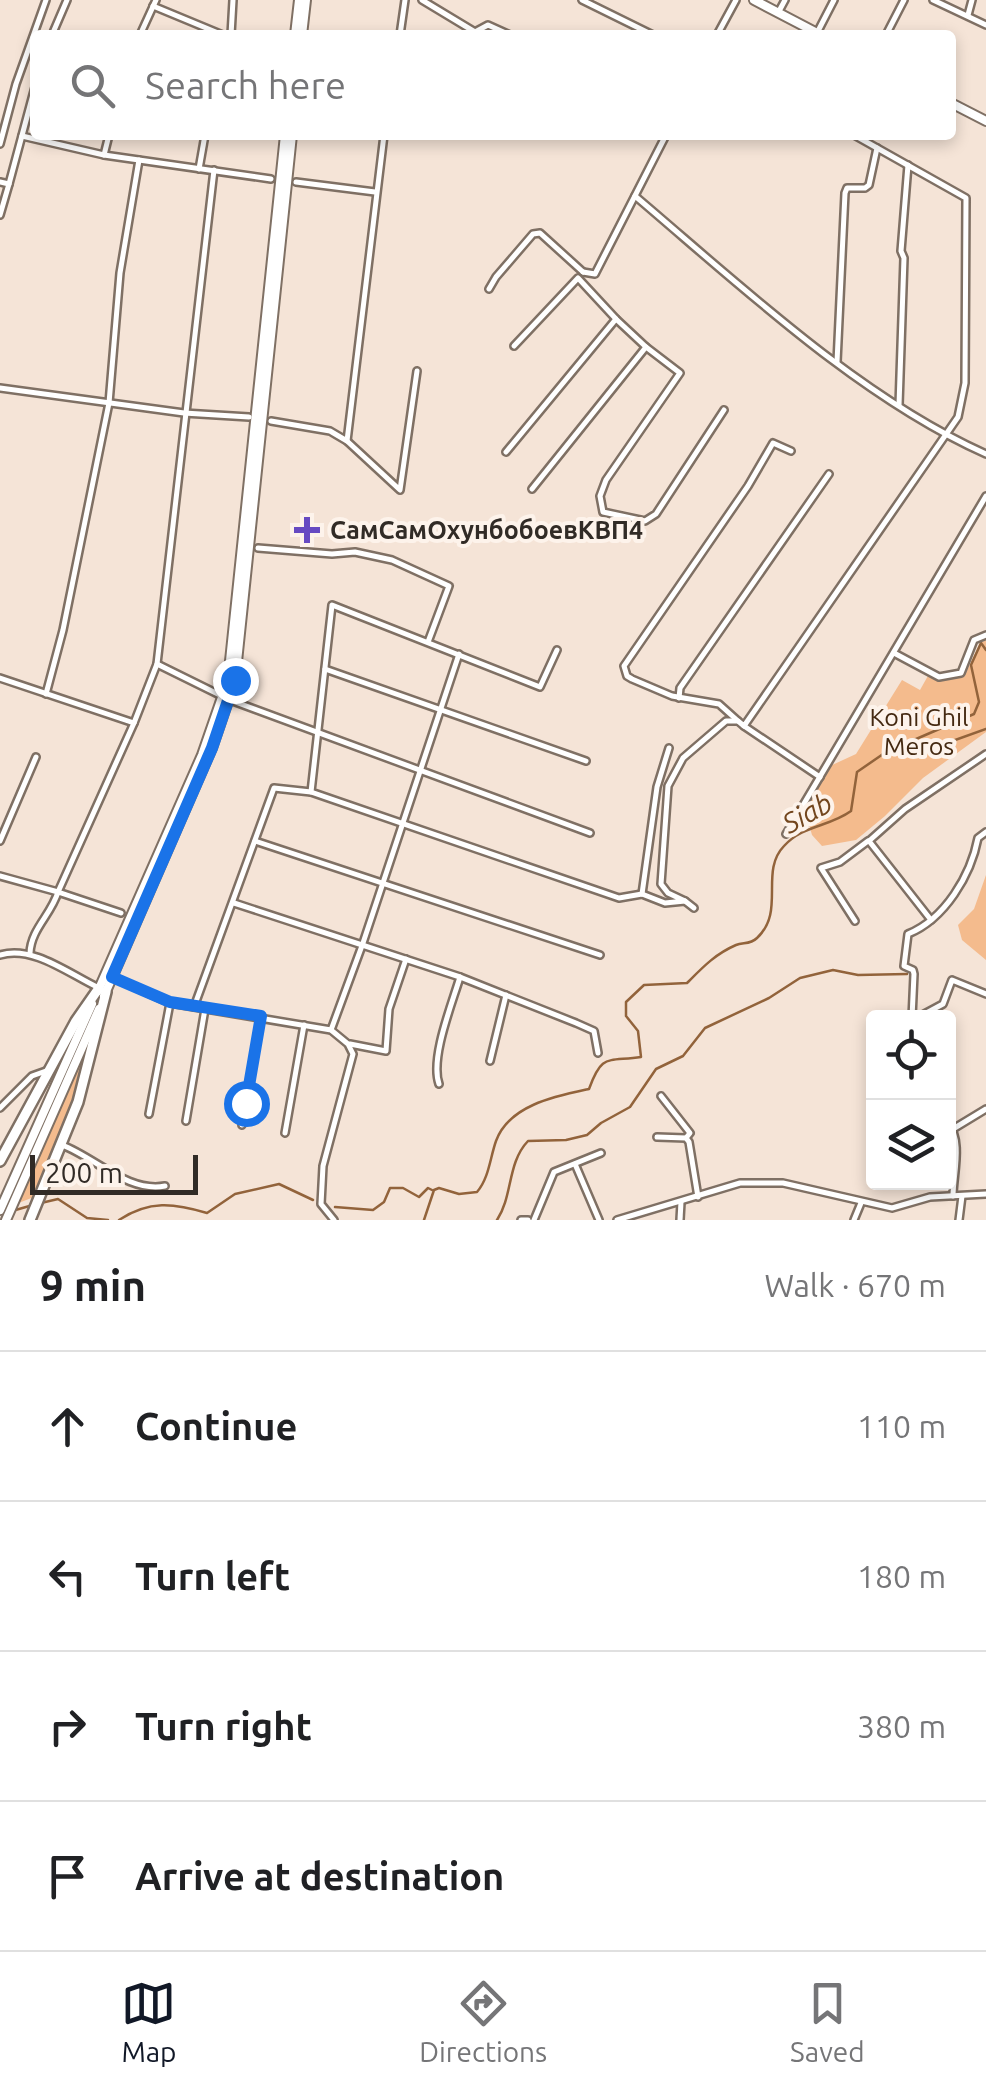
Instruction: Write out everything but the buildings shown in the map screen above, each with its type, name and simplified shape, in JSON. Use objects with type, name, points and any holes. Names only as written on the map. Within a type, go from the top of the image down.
[{"type":"highway","points":[[0,1161],[76,1021],[102,990]]},
{"type":"highway","points":[[32,1217],[82,1088],[102,990]]},
{"type":"main road","points":[[299,30],[302,0]]},
{"type":"main road","points":[[754,0],[812,30]]},
{"type":"main road","points":[[956,106],[986,121]]},
{"type":"main road","points":[[6,1220],[228,699],[264,422],[289,140]]},
{"type":"main road","points":[[2,1205],[102,990]]},
{"type":"street","points":[[35,30],[46,0]]},
{"type":"street","points":[[54,30],[67,0]]},
{"type":"street","points":[[228,30],[234,0]]},
{"type":"street","points":[[401,30],[405,0]]},
{"type":"street","points":[[422,0],[472,30]]},
{"type":"street","points":[[582,0],[643,30]]},
{"type":"street","points":[[720,30],[736,0]]},
{"type":"street","points":[[778,12],[785,0]]},
{"type":"street","points":[[821,30],[834,0]]},
{"type":"street","points":[[889,30],[904,0]]},
{"type":"street","points":[[934,0],[986,25]]},
{"type":"street","points":[[968,15],[972,0]]},
{"type":"street","points":[[142,30],[154,3],[216,30]]},
{"type":"street","points":[[0,144],[30,45]]},
{"type":"street","points":[[0,214],[30,106]]},
{"type":"street","points":[[22,136],[30,138]]},
{"type":"street","points":[[39,140],[104,155],[272,179]]},
{"type":"street","points":[[104,155],[108,140]]},
{"type":"street","points":[[199,169],[205,140]]},
{"type":"street","points":[[347,442],[383,140]]},
{"type":"street","points":[[514,346],[580,275],[596,274],[663,140]]},
{"type":"street","points":[[741,724],[948,437],[958,417],[965,382],[966,198],[863,140]]},
{"type":"street","points":[[838,362],[845,193],[848,188],[869,185],[878,148]]},
{"type":"street","points":[[46,694],[63,630],[109,403],[120,273],[139,160]]},
{"type":"street","points":[[899,405],[904,258],[901,251],[908,165]]},
{"type":"street","points":[[30,954],[38,927],[54,907],[156,664],[214,170]]},
{"type":"street","points":[[0,182],[9,184]]},
{"type":"street","points":[[296,182],[375,192]]},
{"type":"street","points":[[635,196],[838,362],[948,437],[986,454]]},
{"type":"street","points":[[490,288],[533,234],[540,234],[616,319],[680,373],[606,480],[600,496],[603,512],[644,521],[656,514],[724,410]]},
{"type":"street","points":[[506,452],[616,319]]},
{"type":"street","points":[[532,489],[646,347]]},
{"type":"street","points":[[271,421],[330,431],[400,490],[416,372]]},
{"type":"street","points":[[0,388],[249,418]]},
{"type":"street","points":[[791,451],[773,443],[748,486],[624,666],[632,679],[679,698],[719,704],[741,724],[820,777]]},
{"type":"street","points":[[679,698],[680,688],[829,474]]},
{"type":"street","points":[[786,834],[986,496]]},
{"type":"street","points":[[258,548],[355,552],[392,560],[449,586],[428,642]]},
{"type":"street","points":[[311,792],[332,606],[540,688],[557,650]]},
{"type":"street","points":[[894,652],[941,677],[961,673],[974,640],[986,635]]},
{"type":"street","points":[[331,1030],[459,654]]},
{"type":"street","points":[[156,664],[228,699],[590,833]]},
{"type":"street","points":[[325,668],[586,762]]},
{"type":"street","points":[[0,678],[134,722]]},
{"type":"street","points":[[694,908],[686,900],[668,894],[661,884],[668,786],[684,758],[726,721],[741,724]]},
{"type":"street","points":[[642,894],[657,787],[669,748]]},
{"type":"street","points":[[854,920],[821,868],[840,862],[904,809],[986,754]]},
{"type":"street","points":[[0,841],[36,757]]},
{"type":"street","points":[[194,1008],[274,788],[311,792],[618,898],[642,894],[665,903],[686,900]]},
{"type":"street","points":[[914,1010],[914,974],[904,966],[908,934],[931,920],[963,882],[974,862],[978,838],[986,832]]},
{"type":"street","points":[[869,840],[931,920]]},
{"type":"street","points":[[255,841],[600,955]]},
{"type":"street","points":[[0,876],[121,913]]},
{"type":"street","points":[[234,903],[460,977],[594,1031],[598,1054]]},
{"type":"street","points":[[0,955],[13,951],[30,954],[102,990]]},
{"type":"street","points":[[348,1044],[386,1051],[389,1009],[406,959]]},
{"type":"street","points":[[108,976],[194,1008],[331,1030],[348,1044],[352,1054],[322,1166],[321,1204],[334,1220]]},
{"type":"street","points":[[439,1084],[436,1073],[443,1035],[460,977]]},
{"type":"street","points":[[931,1010],[943,1004],[952,980],[986,994]]},
{"type":"street","points":[[490,1061],[506,995]]},
{"type":"street","points":[[149,1114],[170,1002]]},
{"type":"street","points":[[186,1121],[205,1009]]},
{"type":"street","points":[[242,1126],[261,1016]]},
{"type":"street","points":[[285,1133],[304,1025]]},
{"type":"street","points":[[0,1108],[32,1076],[48,1070]]},
{"type":"street","points":[[661,1096],[690,1133],[686,1138]]},
{"type":"street","points":[[956,1124],[986,1109]]},
{"type":"street","points":[[658,1136],[686,1138]]},
{"type":"street","points":[[686,1138],[698,1197]]},
{"type":"street","points":[[62,1144],[132,1184],[165,1186]]},
{"type":"street","points":[[528,1220],[554,1172],[601,1153]]},
{"type":"street","points":[[575,1164],[598,1220]]},
{"type":"street","points":[[617,1220],[740,1183],[783,1184],[892,1208],[930,1197],[986,1194]]},
{"type":"street","points":[[953,1190],[953,1196]]},
{"type":"street","points":[[958,1220],[962,1196]]},
{"type":"street","points":[[680,1220],[682,1202]]},
{"type":"street","points":[[854,1220],[861,1203]]},
{"type":"green space","name":"Koni Ghil Meros","points":[[986,640],[986,732],[923,778],[856,840],[822,846],[812,835],[805,810],[830,766],[856,754],[902,680],[920,690],[929,674],[940,679],[964,677],[980,643]]},
{"type":"green space","points":[[986,875],[986,960],[962,940],[958,925],[974,909]]},
{"type":"green space","points":[[96,1028],[65,1129],[34,1197],[16,1204]]},
{"type":"waterway","name":"Siab","points":[[424,1220],[434,1190],[477,1192],[487,1174],[496,1141],[511,1119],[535,1104],[589,1089],[607,1061],[641,1057],[638,1031],[626,1016],[626,1002],[644,985],[687,983],[722,953],[757,938],[770,916],[773,868],[784,846],[799,834],[851,811],[857,772],[886,752],[974,714],[979,702],[971,665],[981,643],[986,650]]},
{"type":"waterway","points":[[908,742],[944,744],[986,729]]},
{"type":"waterway","points":[[497,1220],[517,1159],[528,1141],[587,1135],[630,1107],[656,1069],[683,1056],[705,1028],[769,998],[800,978],[833,970],[858,975],[907,974]]},
{"type":"waterway","points":[[119,1220],[141,1209],[162,1205],[207,1213],[235,1194],[279,1184],[313,1200]]},
{"type":"waterway","points":[[335,1207],[373,1210],[384,1202],[390,1188],[403,1188],[419,1197],[428,1188],[432,1190]]},
{"type":"waterway","points":[[41,1203],[58,1199],[87,1218],[108,1220]]},
{"type":"waterway","points":[[12,1211],[33,1205]]},
{"type":"place","name":"СамСамОхунбобоевКВП4","points":[[307,530]]},
{"type":"route","points":[[235,680],[212,748],[112,977],[170,1002],[261,1016],[246,1103]]}]
